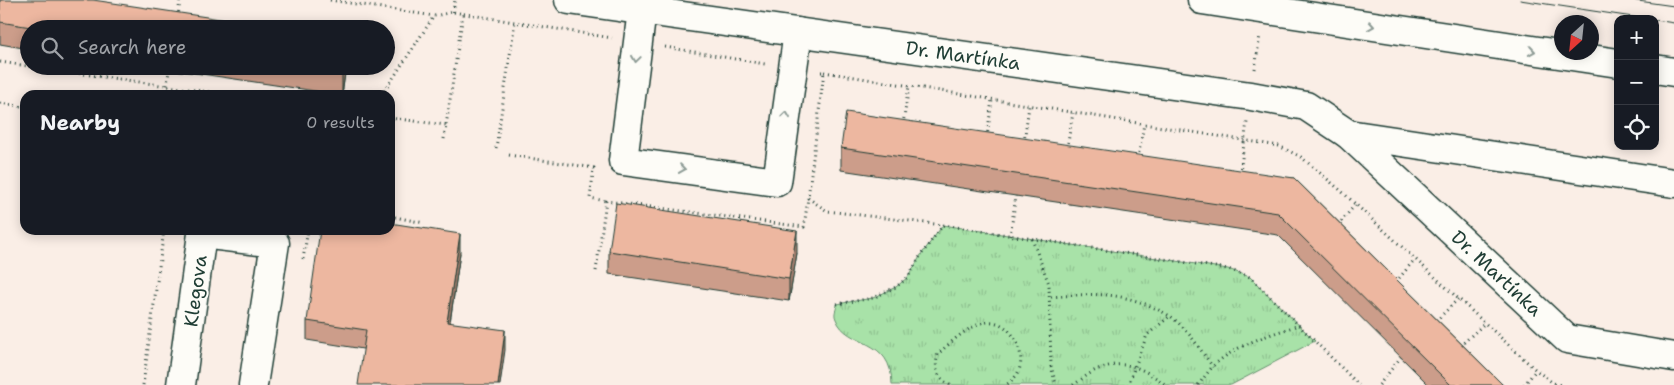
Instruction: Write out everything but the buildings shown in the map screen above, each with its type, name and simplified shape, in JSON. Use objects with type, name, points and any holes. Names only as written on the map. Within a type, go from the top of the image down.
[{"type":"street","name":"Dr. Martínka","points":[[569,0],[1251,96],[1306,106],[1348,134],[1567,339],[1674,357]]},
{"type":"street","points":[[1202,0],[1614,63]]},
{"type":"street","points":[[1315,0],[1344,22]]},
{"type":"street","points":[[642,10],[623,161],[777,182],[798,32]]},
{"type":"street","points":[[1659,70],[1674,72]]},
{"type":"street","name":"Dr. Martínka","points":[[1348,134],[1674,183]]},
{"type":"street","name":"Klegova","points":[[182,385],[202,235]]},
{"type":"street","name":"Klegova","points":[[210,235],[275,243],[253,385]]},
{"type":"path","points":[[177,19],[180,0]]},
{"type":"path","points":[[330,0],[434,16],[453,12],[1279,146],[1301,157],[1356,204],[1536,370],[1562,385]]},
{"type":"path","points":[[453,12],[455,0]]},
{"type":"path","points":[[1240,174],[1263,10]]},
{"type":"path","points":[[444,139],[463,14]]},
{"type":"path","points":[[385,90],[434,16]]},
{"type":"path","points":[[496,148],[515,22]]},
{"type":"path","points":[[0,62],[20,65]]},
{"type":"path","points":[[509,155],[594,168],[590,198],[804,228],[824,72]]},
{"type":"path","points":[[90,75],[195,90]]},
{"type":"path","points":[[166,90],[169,75]]},
{"type":"path","points":[[902,133],[909,86]]},
{"type":"path","points":[[986,146],[992,100]]},
{"type":"path","points":[[0,103],[20,106]]},
{"type":"path","points":[[1022,151],[1029,106]]},
{"type":"path","points":[[1065,157],[1073,113]]},
{"type":"path","points":[[395,119],[446,126]]},
{"type":"path","points":[[1138,159],[1144,124]]},
{"type":"path","points":[[1010,236],[1016,196]]},
{"type":"path","points":[[808,198],[827,211],[943,225],[1228,269],[1250,277],[1359,385]]},
{"type":"path","points":[[596,271],[606,201]]},
{"type":"path","points":[[1335,228],[1356,204]]},
{"type":"path","points":[[662,216],[664,208]]},
{"type":"path","points":[[395,217],[424,223]]},
{"type":"path","points":[[746,228],[747,220]]},
{"type":"path","points":[[837,304],[873,298],[896,287],[908,277],[920,255],[943,225]]},
{"type":"path","points":[[143,385],[163,235]]},
{"type":"path","points":[[1032,239],[1049,284],[1051,297],[1049,332],[1051,366],[1056,385]]},
{"type":"path","points":[[1393,285],[1415,259]]},
{"type":"path","points":[[1051,297],[1104,294],[1142,302],[1182,324],[1195,339],[1213,367]]},
{"type":"path","points":[[1433,324],[1458,298]]},
{"type":"path","points":[[1128,385],[1147,335],[1170,316]]},
{"type":"path","points":[[950,385],[939,377],[937,371],[938,354],[962,334],[973,327],[987,322],[994,322],[1011,333],[1019,350],[1021,358],[1017,374],[1006,385]]},
{"type":"path","points":[[1458,348],[1484,323]]},
{"type":"path","points":[[1198,385],[1213,367],[1233,351],[1271,334],[1299,325]]},
{"type":"path","points":[[1379,385],[1401,357]]},
{"type":"path","points":[[1073,385],[1098,370],[1122,366],[1135,366],[1166,385]]},
{"type":"path","points":[[1524,385],[1536,370]]},
{"type":"green space","points":[[943,225],[1228,269],[1250,277],[1315,341],[1231,385],[892,385],[890,369],[885,358],[877,350],[849,335],[842,328],[835,317],[837,304],[873,298],[896,287],[908,277]]},
{"type":"tram line","points":[[1520,0],[1619,15]]},
{"type":"tram line","points":[[1631,0],[1674,6]]},
{"type":"tram line","points":[[1659,21],[1674,23]]}]
